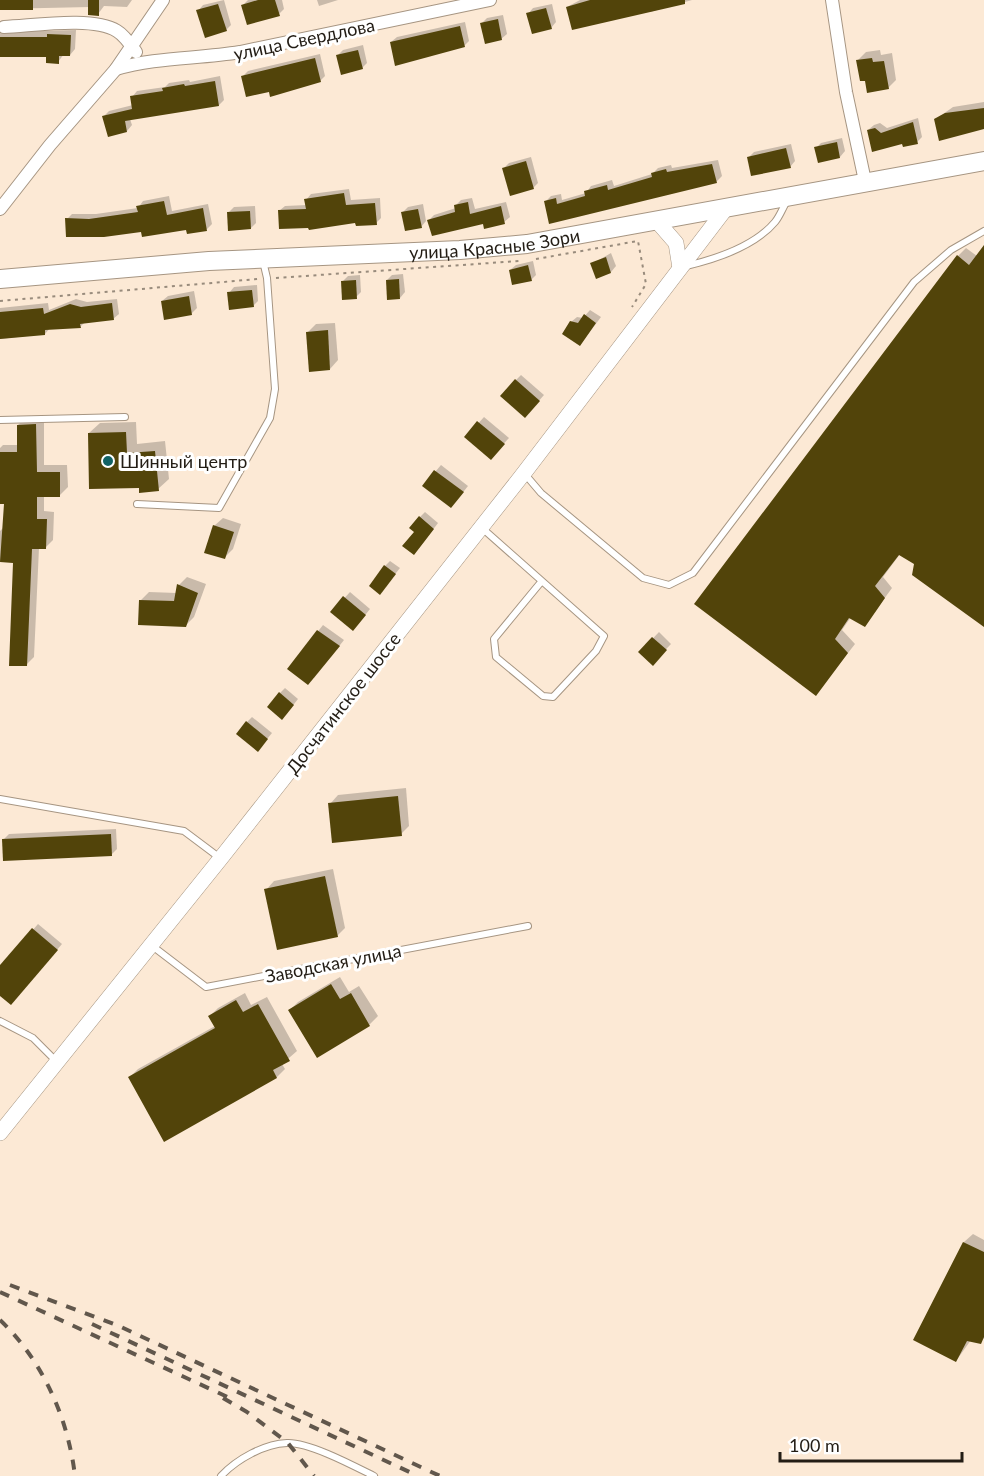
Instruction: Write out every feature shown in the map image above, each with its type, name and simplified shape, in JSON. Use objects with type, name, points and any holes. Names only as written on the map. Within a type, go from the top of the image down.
[{"type":"main road","name":"улица Красные Зори","points":[[0,279],[262,258],[496,248],[984,161]]},
{"type":"street","points":[[0,209],[50,145],[116,69],[162,0]]},
{"type":"street","name":"улица Свердлова","points":[[116,69],[142,61],[202,58],[240,52],[490,0]]},
{"type":"street","points":[[832,0],[846,92],[865,182]]},
{"type":"street","points":[[4,27],[82,24],[106,26],[119,31],[142,61]]},
{"type":"street","name":"Досчатинское шоссе","points":[[0,1133],[221,858],[524,473],[727,207]]},
{"type":"street","points":[[656,220],[676,243],[680,268]]},
{"type":"lane","points":[[680,268],[710,261],[757,237],[775,222],[790,195]]},
{"type":"lane","points":[[524,473],[541,493],[643,578],[669,585],[693,573],[914,282],[934,263],[984,231]]},
{"type":"lane","points":[[137,504],[219,508],[270,418],[275,389],[267,278],[262,258]]},
{"type":"lane","points":[[0,420],[125,417]]},
{"type":"lane","points":[[481,527],[604,636],[596,651],[554,698],[543,696],[495,657],[494,639],[542,582]]},
{"type":"lane","points":[[0,799],[184,831],[221,858]]},
{"type":"lane","name":"Заводская улица","points":[[151,944],[206,987],[528,926]]},
{"type":"lane","points":[[0,1021],[33,1038],[56,1062]]},
{"type":"lane","points":[[221,1476],[255,1451],[288,1443],[331,1455],[374,1476]]},
{"type":"path","points":[[0,301],[267,278],[485,265],[638,241],[646,284],[636,299]]},
{"type":"building","points":[[0,0],[33,0],[33,10],[0,10]]},
{"type":"building","points":[[88,0],[99,0],[99,16],[88,15]]},
{"type":"building","points":[[258,0],[275,0],[280,16],[247,25],[241,5]]},
{"type":"building","points":[[590,0],[685,0],[685,4],[572,30],[566,7]]},
{"type":"building","points":[[218,4],[227,31],[205,38],[196,10]]},
{"type":"building","points":[[546,8],[552,29],[532,34],[526,13]]},
{"type":"building","points":[[498,19],[502,40],[485,44],[480,23]]},
{"type":"building","points":[[460,26],[465,47],[395,66],[390,42]]},
{"type":"building","points":[[47,34],[71,35],[70,56],[59,56],[59,64],[46,63],[46,57],[0,57],[0,37],[47,37]]},
{"type":"building","points":[[358,50],[363,69],[341,75],[336,55]]},
{"type":"building","points":[[315,58],[321,82],[270,97],[269,92],[246,97],[241,76]]},
{"type":"building","points":[[872,58],[873,62],[884,61],[889,89],[867,93],[865,81],[860,81],[856,60]]},
{"type":"building","points":[[215,81],[219,106],[125,121],[127,132],[108,137],[102,116],[132,109],[130,96],[163,91],[162,88],[184,84],[185,86]]},
{"type":"building","points":[[984,108],[984,129],[939,141],[934,119],[945,113]]},
{"type":"building","points":[[913,122],[918,144],[903,147],[902,144],[872,152],[867,130],[875,128],[881,133]]},
{"type":"building","points":[[837,142],[840,158],[818,163],[814,147]]},
{"type":"building","points":[[786,148],[791,168],[751,176],[747,157]]},
{"type":"building","points":[[526,161],[534,189],[510,196],[502,168]]},
{"type":"building","points":[[712,164],[717,183],[549,224],[544,201],[556,198],[557,204],[585,196],[584,191],[607,185],[608,190],[652,177],[651,173],[666,169],[667,172]]},
{"type":"building","points":[[344,193],[346,205],[375,203],[377,225],[356,226],[355,223],[309,230],[308,228],[279,229],[278,210],[306,209],[304,199]]},
{"type":"building","points":[[164,201],[167,215],[203,208],[207,231],[187,234],[186,230],[142,237],[141,232],[104,237],[66,237],[65,218],[89,219],[138,212],[136,206]]},
{"type":"building","points":[[468,202],[470,214],[501,206],[505,224],[484,229],[483,224],[432,236],[427,220],[455,212],[454,205]]},
{"type":"building","points":[[418,209],[422,228],[405,231],[401,212]]},
{"type":"building","points":[[250,211],[251,229],[228,231],[227,212]]},
{"type":"building","points":[[984,245],[984,627],[912,575],[914,564],[899,555],[875,586],[885,598],[865,627],[849,618],[835,639],[848,653],[816,696],[694,604],[957,255],[969,265]]},
{"type":"building","points":[[606,257],[611,273],[596,279],[590,263]]},
{"type":"building","points":[[528,265],[532,281],[512,285],[509,270]]},
{"type":"building","points":[[399,279],[400,299],[387,300],[386,280]]},
{"type":"building","points":[[356,280],[357,299],[342,300],[341,281]]},
{"type":"building","points":[[252,290],[254,307],[229,310],[227,292]]},
{"type":"building","points":[[189,296],[192,315],[164,320],[161,301]]},
{"type":"building","points":[[112,303],[114,320],[80,324],[81,328],[45,330],[45,335],[0,339],[0,312],[43,308],[44,314],[70,304],[81,307]]},
{"type":"building","points":[[584,314],[596,323],[580,346],[562,334],[570,321],[578,323]]},
{"type":"building","points":[[328,330],[330,370],[309,372],[306,332]]},
{"type":"building","points":[[515,379],[540,401],[525,418],[500,396]]},
{"type":"building","points":[[477,421],[505,444],[491,460],[464,437]]},
{"type":"building","points":[[36,424],[37,472],[60,472],[60,497],[37,497],[37,519],[47,519],[46,549],[32,549],[27,666],[9,666],[13,563],[0,562],[4,504],[0,504],[0,452],[17,452],[17,425]]},
{"type":"building","name":"Шинный центр","points":[[126,432],[127,453],[155,451],[159,491],[139,493],[139,488],[89,489],[88,433]]},
{"type":"building","points":[[434,470],[464,492],[451,508],[422,486]]},
{"type":"building","points":[[419,516],[434,529],[414,555],[402,546],[414,532],[409,528]]},
{"type":"building","points":[[213,525],[234,532],[225,559],[204,553]]},
{"type":"building","points":[[384,565],[396,574],[380,595],[369,586]]},
{"type":"building","points":[[177,584],[198,593],[186,627],[138,625],[139,600],[174,601]]},
{"type":"building","points":[[343,596],[366,615],[353,631],[330,612]]},
{"type":"building","points":[[317,630],[340,646],[308,685],[287,669]]},
{"type":"building","points":[[652,637],[667,650],[653,666],[638,652]]},
{"type":"building","points":[[279,692],[294,705],[282,720],[267,707]]},
{"type":"building","points":[[246,721],[268,739],[258,752],[236,734]]},
{"type":"building","points":[[398,796],[402,836],[332,843],[328,803]]},
{"type":"building","points":[[111,834],[112,856],[3,861],[2,839]]},
{"type":"building","points":[[325,876],[338,937],[277,950],[264,889]]},
{"type":"building","points":[[32,928],[58,950],[11,1005],[0,996],[0,965]]},
{"type":"building","points":[[331,984],[340,999],[351,993],[370,1026],[317,1058],[288,1010]]},
{"type":"building","points":[[236,1000],[243,1012],[258,1004],[290,1061],[273,1070],[277,1078],[164,1142],[128,1077],[215,1028],[208,1016]]},
{"type":"building","points":[[963,1242],[984,1252],[984,1337],[981,1344],[967,1341],[956,1362],[913,1340]]},
{"type":"railway","points":[[10,1285],[119,1326],[440,1476]]},
{"type":"railway","points":[[0,1292],[232,1399]]},
{"type":"railway","points":[[0,1320],[29,1354],[51,1392],[60,1412],[72,1454],[75,1476]]},
{"type":"railway","points":[[92,1324],[418,1476]]},
{"type":"railway","points":[[223,1398],[247,1412],[288,1443],[314,1476]]},
{"type":"place","name":"Шинный центр","points":[[108,461]]}]
